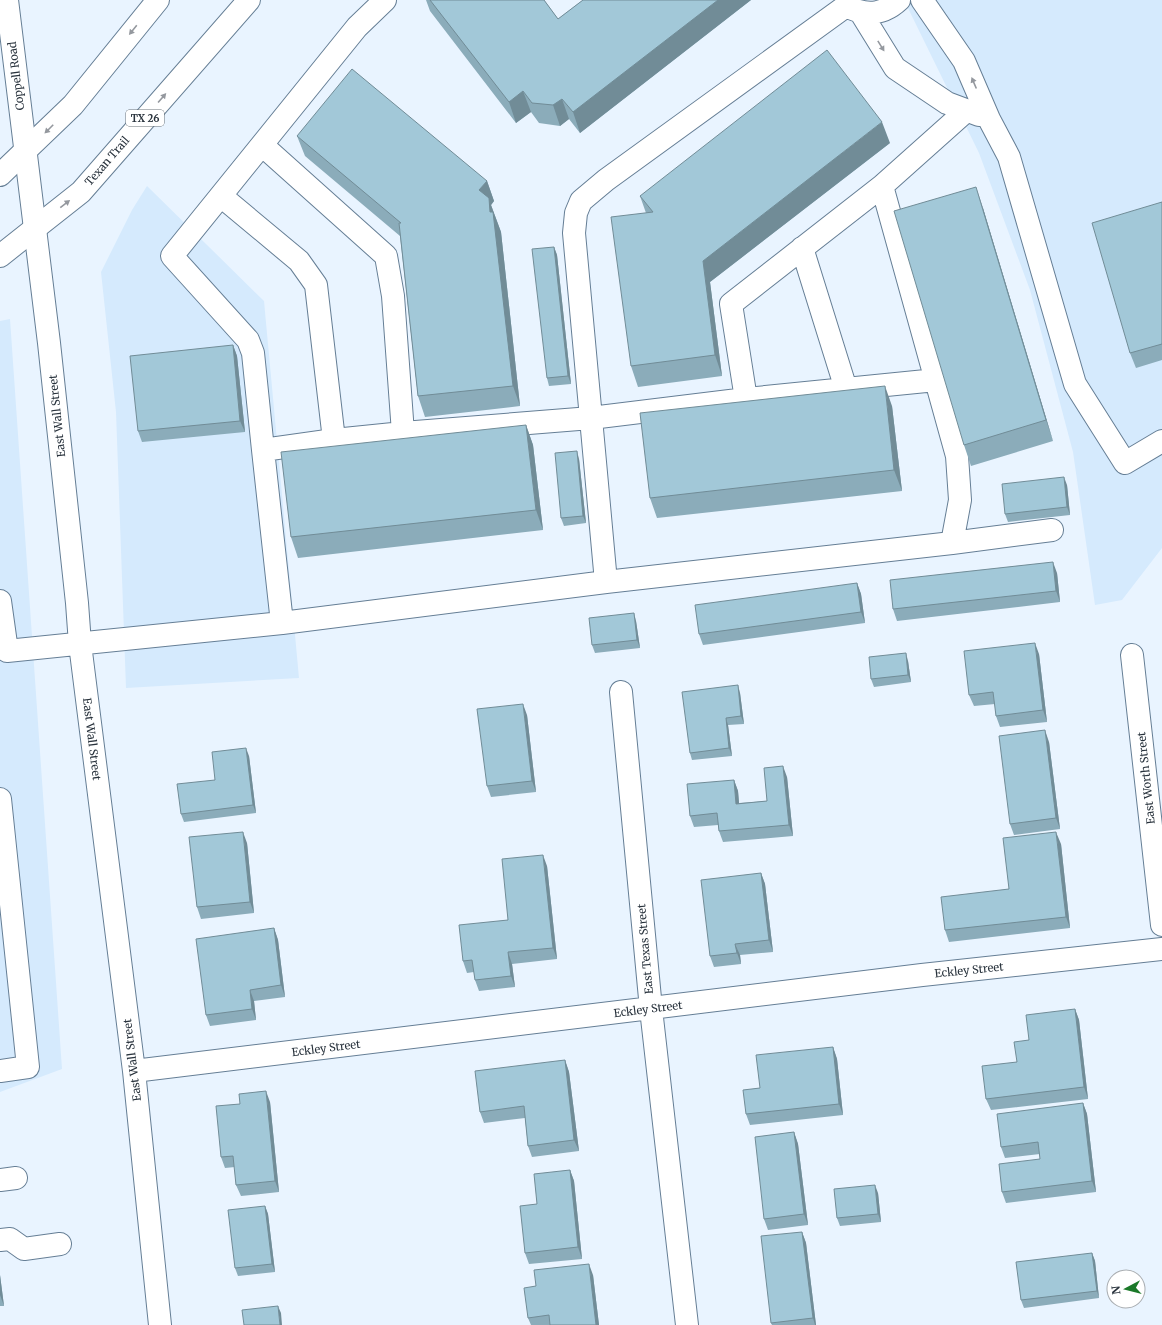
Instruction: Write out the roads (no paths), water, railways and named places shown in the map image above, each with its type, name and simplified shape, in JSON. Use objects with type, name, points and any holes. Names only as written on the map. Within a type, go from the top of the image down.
[{"type":"street","name":"Coppell Road","points":[[7,0],[26,152]]},
{"type":"street","points":[[0,175],[26,152],[73,105],[158,0]]},
{"type":"street","name":"Texan Trail","points":[[0,256],[80,192],[249,0]]},
{"type":"street","points":[[282,623],[253,353],[248,340],[172,256],[358,27],[385,0]]},
{"type":"street","points":[[849,6],[876,13],[891,7],[899,0]]},
{"type":"street","points":[[922,0],[964,61],[989,119],[1009,156],[1075,384],[1125,463],[1162,441]]},
{"type":"street","points":[[849,6],[895,68],[947,103],[989,119]]},
{"type":"street","points":[[606,582],[574,233],[576,214],[581,202],[606,180],[849,6]]},
{"type":"street","points":[[746,399],[731,304],[882,186],[966,110]]},
{"type":"street","points":[[262,145],[386,256],[393,296],[403,433]]},
{"type":"street","name":"East Wall Street","points":[[26,152],[50,351],[80,644],[134,1071],[160,1325]]},
{"type":"street","points":[[882,186],[957,456],[960,500],[952,543]]},
{"type":"street","points":[[220,196],[300,261],[316,285],[334,440]]},
{"type":"street","points":[[802,248],[846,389]]},
{"type":"street","points":[[263,450],[334,440],[591,418],[746,399],[936,380]]},
{"type":"street","points":[[0,601],[3,652],[282,623],[606,582],[952,543],[1052,530]]},
{"type":"street","name":"East Worth Street","points":[[1132,655],[1162,925]]},
{"type":"street","name":"East Texas Street","points":[[621,692],[651,1009],[687,1325]]},
{"type":"street","points":[[0,799],[5,895],[28,1067],[0,1071]]},
{"type":"street","name":"Eckley Street","points":[[134,1071],[922,975],[1162,949]]},
{"type":"street","points":[[0,1240],[10,1239],[24,1248],[60,1244]]}]
